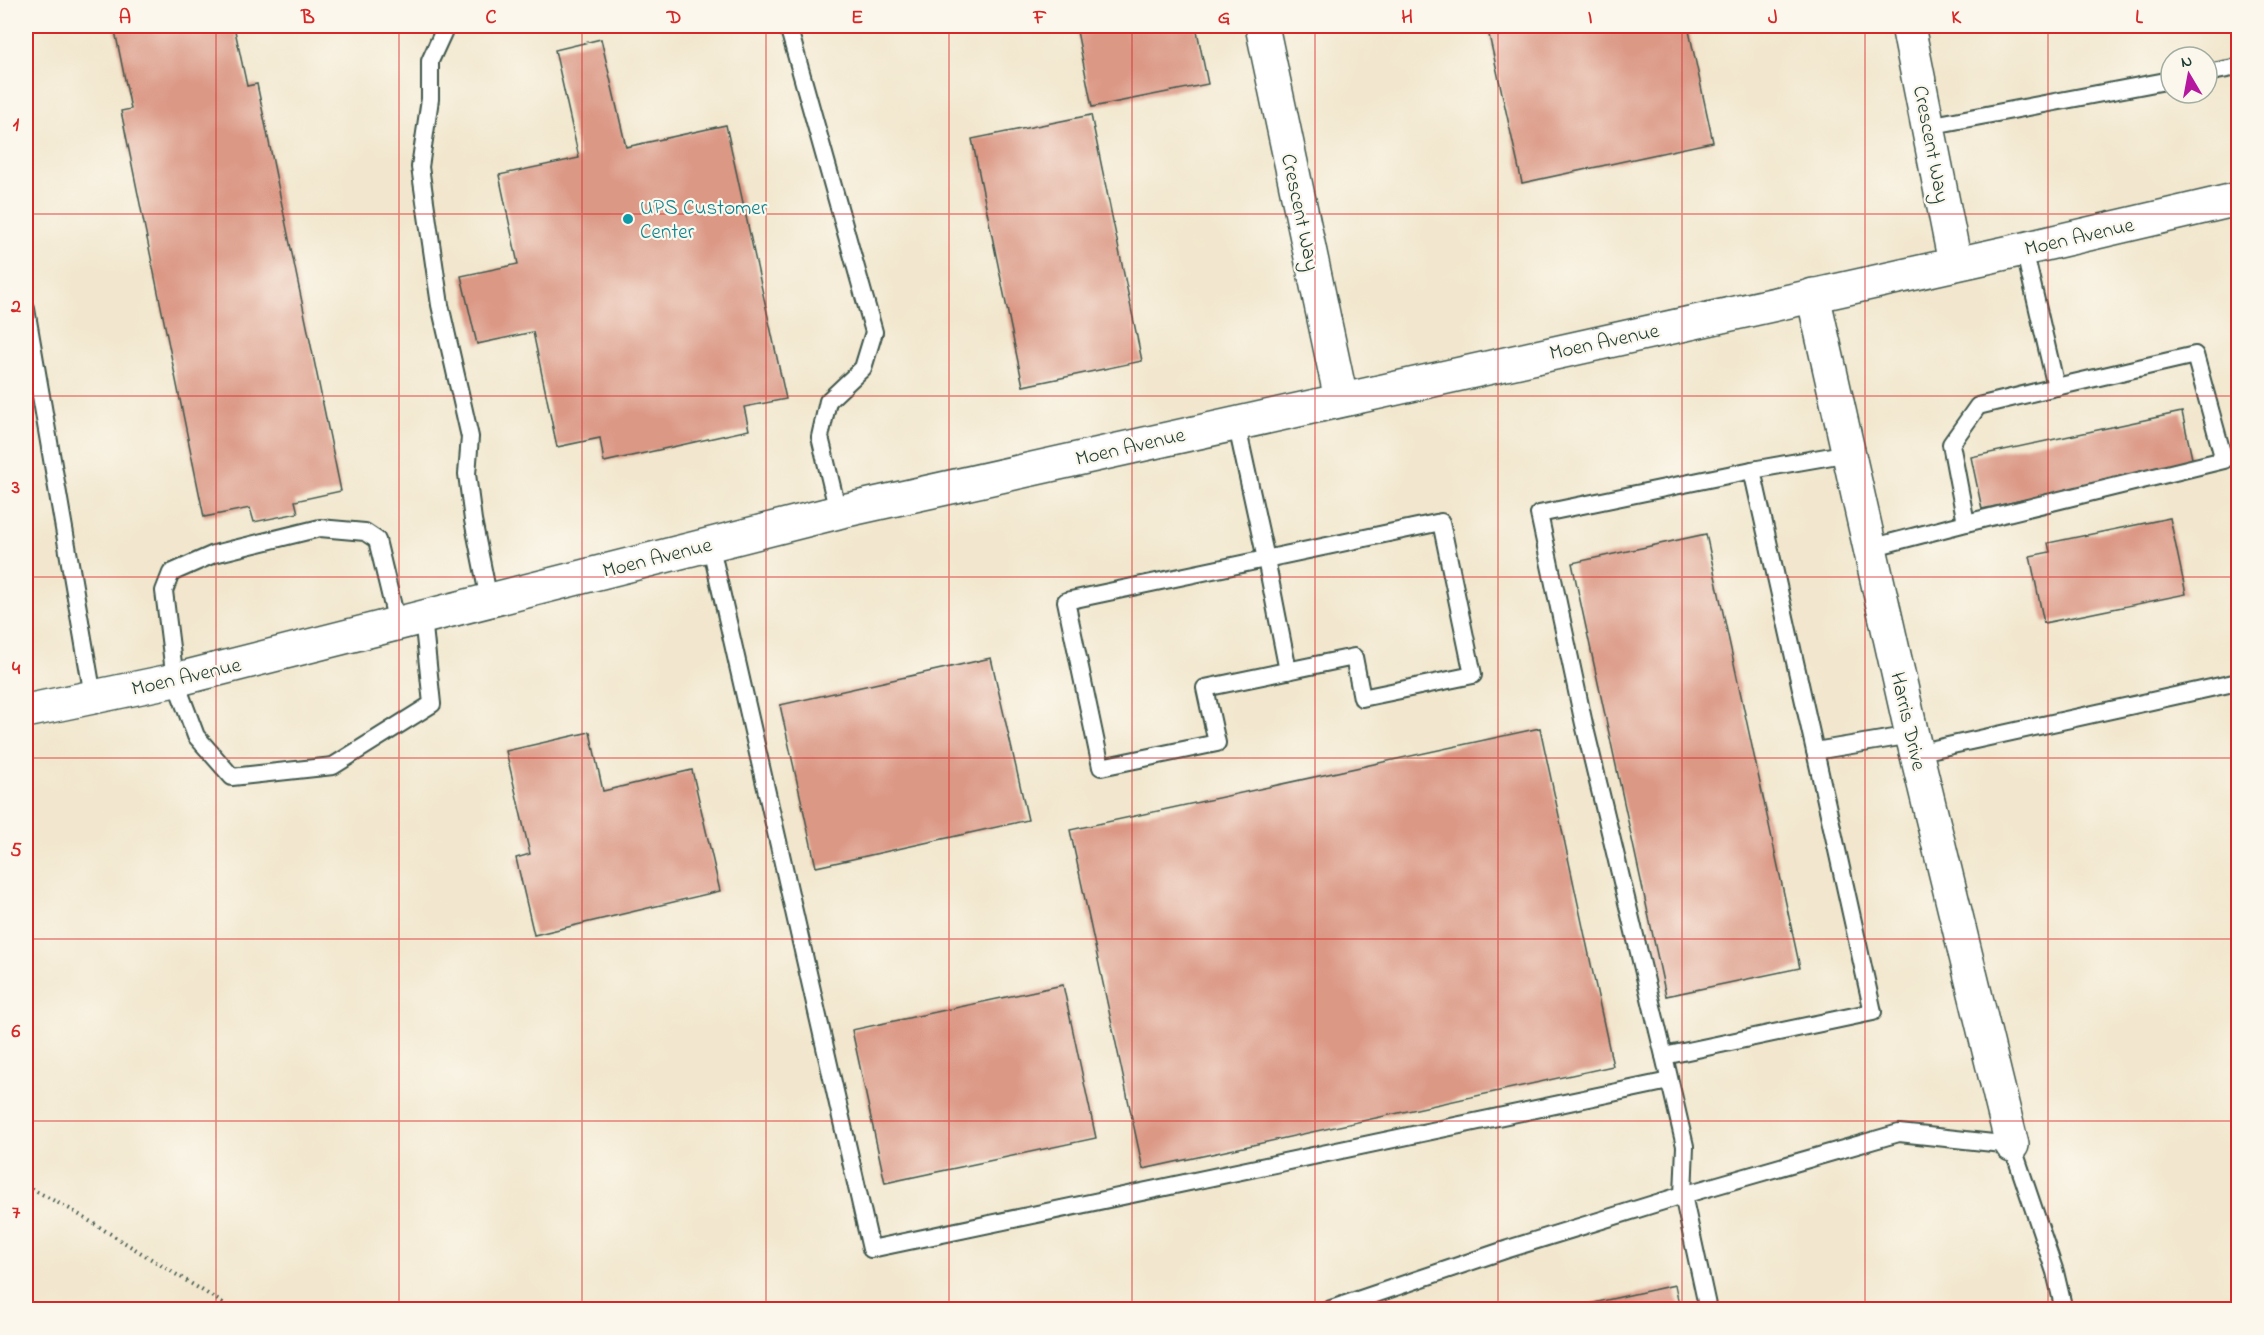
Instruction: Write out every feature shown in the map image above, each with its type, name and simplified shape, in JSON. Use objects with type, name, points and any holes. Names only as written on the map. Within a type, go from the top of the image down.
[{"type":"street","name":"Crescent Way","points":[[1262,26],[1341,399]]},
{"type":"street","name":"Crescent Way","points":[[1908,26],[1955,263]]},
{"type":"street","name":"Moen Avenue","points":[[26,711],[175,680],[838,512],[2025,249],[2238,199]]},
{"type":"street","name":"Harris Drive","points":[[1814,295],[1914,744],[2012,1145]]},
{"type":"lane","points":[[446,26],[430,61],[430,99],[420,167],[440,304],[470,437],[467,474],[473,520],[489,600]]},
{"type":"lane","points":[[788,26],[874,333],[863,368],[828,401],[820,437],[838,512]]},
{"type":"lane","points":[[2219,71],[2238,67]]},
{"type":"lane","points":[[1928,126],[2159,82]]},
{"type":"lane","points":[[2025,249],[2056,387]]},
{"type":"lane","points":[[26,309],[93,696]]},
{"type":"lane","points":[[1870,548],[2224,460],[2195,355],[1978,406],[1952,444],[1966,523]]},
{"type":"lane","points":[[1236,422],[1288,671]]},
{"type":"lane","points":[[1708,1310],[1683,1195],[1685,1146],[1584,724],[1539,514],[1752,470],[1849,453]]},
{"type":"lane","points":[[1664,1056],[1872,1012],[1752,470]]},
{"type":"lane","points":[[1441,522],[1473,675],[1362,698],[1354,657],[1205,688],[1217,742],[1101,767],[1066,601],[1266,559],[1441,522]]},
{"type":"lane","points":[[320,528],[365,532],[377,540],[410,620],[432,704],[333,765],[232,777],[196,736],[175,680],[164,591],[171,573],[214,554],[320,528]]},
{"type":"lane","points":[[710,543],[871,1249],[1669,1081]]},
{"type":"lane","points":[[1815,751],[1914,744],[2238,682]]},
{"type":"lane","points":[[1328,1310],[1508,1249],[1683,1195],[1899,1133],[2012,1145],[2055,1272],[2064,1310]]},
{"type":"path","points":[[26,1186],[70,1209],[234,1310]]},
{"type":"building","points":[[114,26],[234,26],[247,86],[257,84],[341,491],[295,501],[298,513],[254,522],[250,508],[204,517],[121,111],[131,109]]},
{"type":"building","points":[[1076,26],[1196,26],[1208,84],[1092,107]]},
{"type":"building","points":[[1487,26],[1688,26],[1713,142],[1522,183]]},
{"type":"building","points":[[2056,26],[2071,26],[2071,27],[2057,29]]},
{"type":"building","name":"UPS Customer Center","points":[[601,39],[626,147],[726,125],[786,399],[744,407],[749,430],[604,462],[600,438],[557,447],[533,332],[477,344],[461,276],[518,264],[499,175],[579,158],[555,50]]},
{"type":"building","points":[[1091,115],[1142,361],[1023,386],[972,139]]},
{"type":"building","points":[[2182,412],[2193,463],[1982,509],[1971,457]]},
{"type":"building","points":[[2170,518],[2186,594],[2044,623],[2030,556],[2050,552],[2048,543]]},
{"type":"building","points":[[1706,534],[1800,968],[1666,996],[1572,563]]},
{"type":"building","points":[[991,658],[1028,820],[816,867],[780,705]]},
{"type":"building","points":[[1540,728],[1613,1066],[1143,1169],[1070,830]]},
{"type":"building","points":[[590,732],[603,791],[692,770],[720,891],[534,935],[516,858],[530,854],[506,751]]},
{"type":"building","points":[[1063,985],[1096,1138],[885,1183],[852,1030]]},
{"type":"building","points":[[1675,1285],[1680,1310],[1566,1310],[1566,1309]]},
{"type":"place","name":"UPS Customer Center","points":[[628,219]]}]
